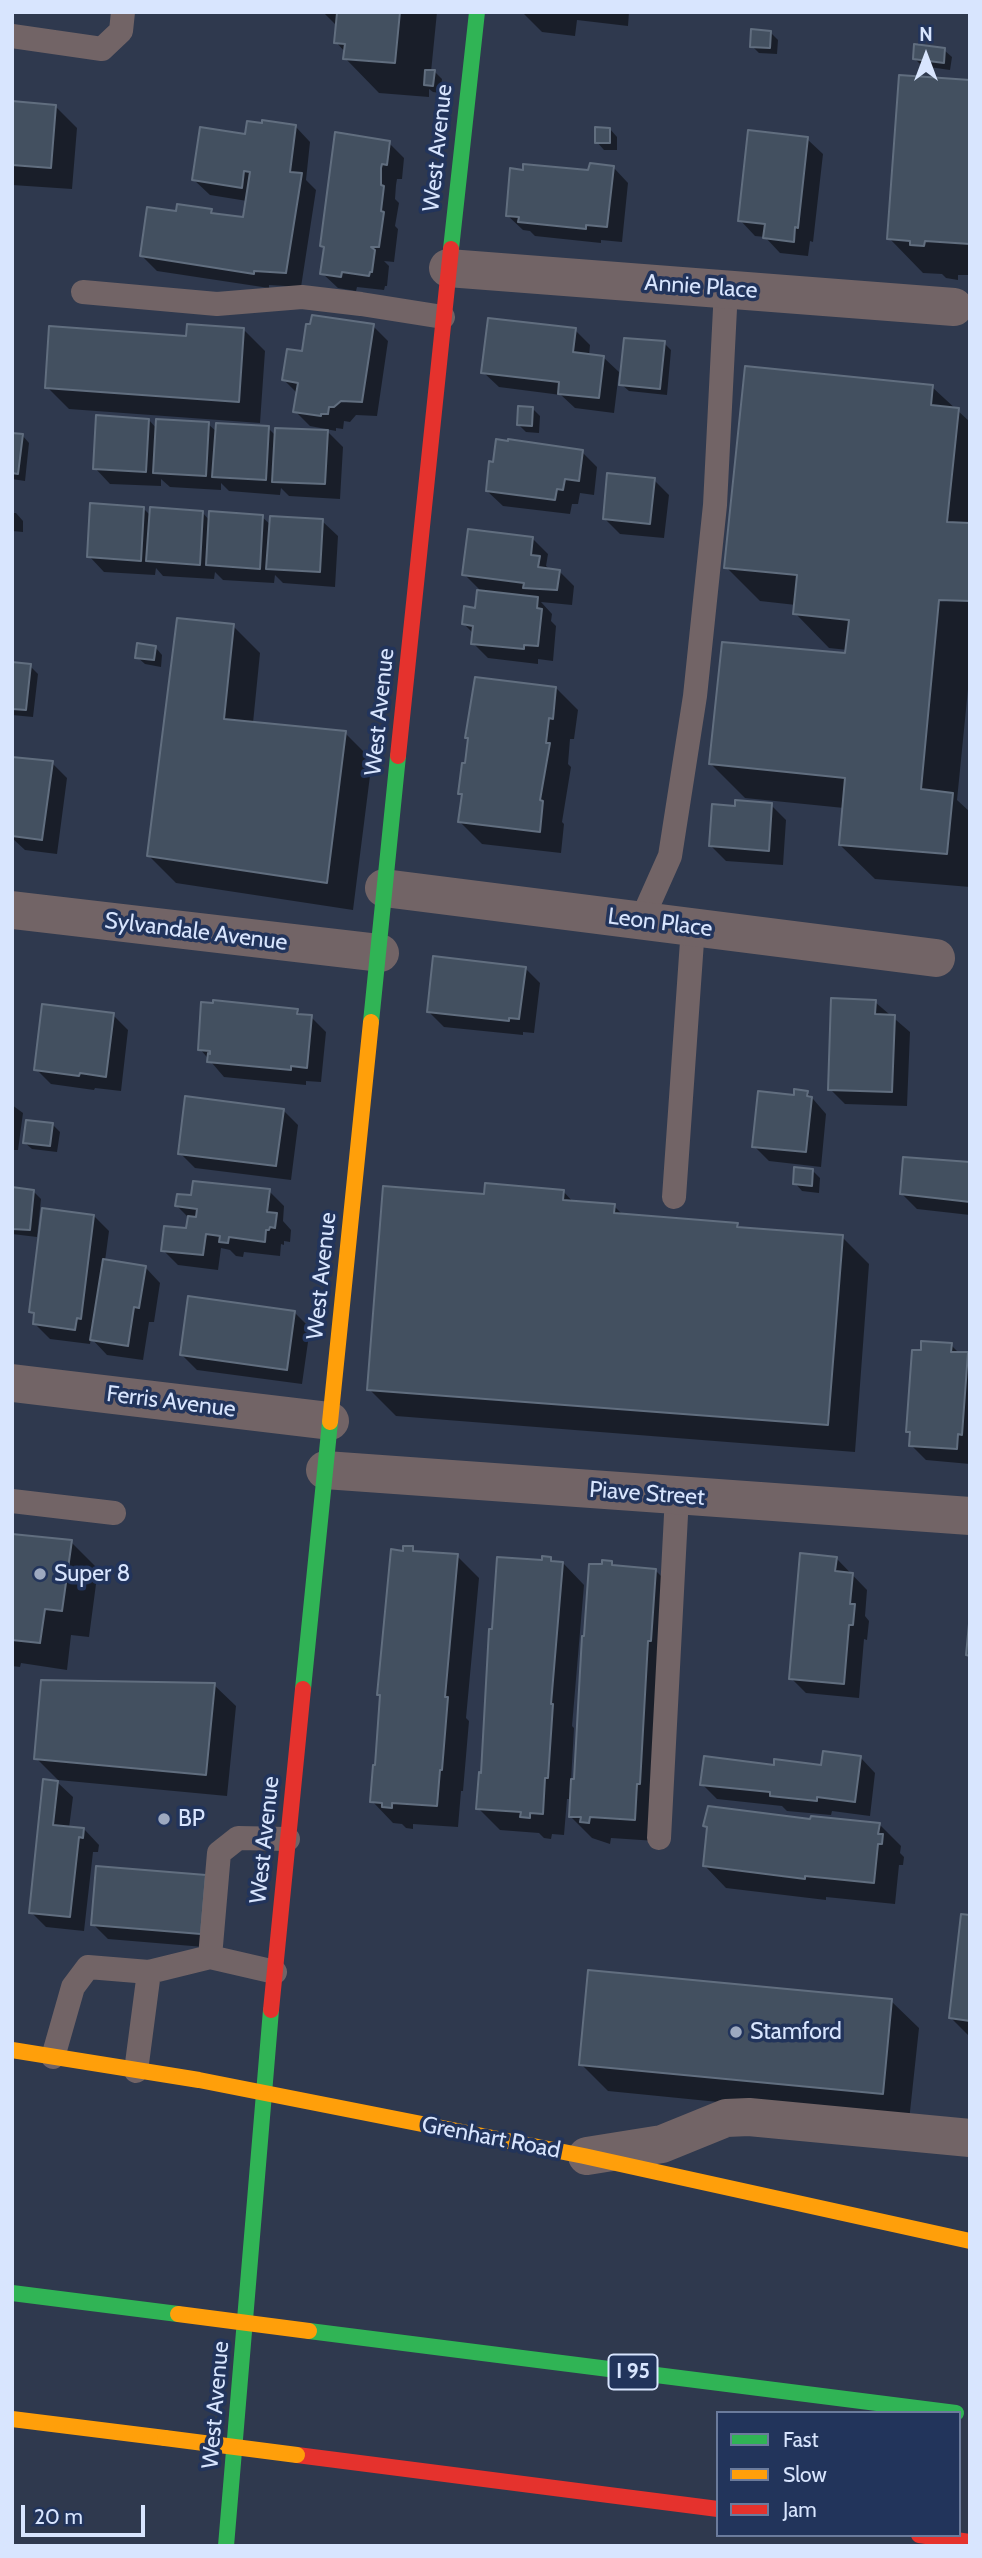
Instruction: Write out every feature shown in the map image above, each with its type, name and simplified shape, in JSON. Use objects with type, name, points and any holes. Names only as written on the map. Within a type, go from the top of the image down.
[{"type":"main road","name":"West Avenue","points":[[226,2546],[262,2094],[448,268],[477,12]]},
{"type":"main road","name":"Grenhart Road","points":[[12,2050],[199,2080],[584,2156]]},
{"type":"main road","points":[[584,2156],[970,2241]]},
{"type":"main road","name":"I 95","points":[[12,2293],[942,2411]]},
{"type":"main road","points":[[12,2419],[716,2509]]},
{"type":"main road","points":[[934,2537],[970,2542]]},
{"type":"street","name":"Annie Place","points":[[448,268],[954,307]]},
{"type":"street","name":"Leon Place","points":[[384,888],[936,958]]},
{"type":"street","name":"Sylvandale Avenue","points":[[12,910],[380,953]]},
{"type":"street","name":"Ferris Avenue","points":[[12,1382],[330,1421]]},
{"type":"street","name":"Piave Street","points":[[325,1470],[970,1516]]},
{"type":"street","name":"Grenhart Road","points":[[584,2156],[662,2144],[726,2118],[749,2117],[970,2138]]},
{"type":"lane","points":[[12,36],[102,49],[121,31],[123,12]]},
{"type":"lane","points":[[641,921],[670,856],[695,696],[715,505],[726,289]]},
{"type":"lane","points":[[83,292],[217,304],[302,297],[443,317]]},
{"type":"lane","points":[[674,1197],[693,927]]},
{"type":"lane","points":[[659,1838],[677,1496]]},
{"type":"lane","points":[[12,1501],[114,1513]]},
{"type":"lane","points":[[210,1957],[219,1853],[238,1838],[288,1839]]},
{"type":"lane","points":[[54,2057],[74,1987],[88,1967],[149,1972],[210,1957],[275,1972]]},
{"type":"lane","points":[[136,2071],[149,1972]]},
{"type":"building","points":[[333,12],[400,12],[395,63],[343,59],[345,44],[334,43],[337,13]]},
{"type":"building","points":[[751,29],[771,31],[770,48],[750,47]]},
{"type":"building","points":[[914,44],[945,48],[944,63],[913,59]]},
{"type":"building","points":[[425,70],[435,70],[433,86],[424,85]]},
{"type":"building","points":[[899,75],[970,80],[970,244],[925,241],[924,246],[910,245],[910,241],[887,239]]},
{"type":"building","points":[[12,101],[56,105],[51,168],[12,165]]},
{"type":"building","points":[[262,120],[296,125],[290,172],[302,173],[286,273],[254,271],[254,274],[140,256],[147,207],[176,211],[177,204],[212,209],[211,213],[243,217],[250,172],[244,171],[242,188],[192,180],[200,127],[245,134],[247,121],[262,123]]},
{"type":"building","points":[[595,127],[610,128],[610,143],[595,143]]},
{"type":"building","points":[[748,130],[808,137],[798,228],[795,227],[794,242],[763,238],[765,224],[738,221]]},
{"type":"building","points":[[335,132],[390,141],[387,165],[382,164],[381,168],[381,185],[384,186],[381,211],[384,212],[379,247],[371,247],[375,250],[369,276],[342,272],[341,277],[320,274],[324,247],[320,246]]},
{"type":"building","points":[[590,163],[614,166],[607,227],[586,225],[586,229],[518,222],[519,217],[506,216],[510,168],[523,170],[523,164],[588,170]]},
{"type":"building","points":[[312,315],[374,324],[362,402],[341,401],[334,407],[329,407],[328,414],[321,416],[293,412],[298,383],[282,380],[287,349],[302,351],[306,324],[310,324]]},
{"type":"building","points":[[488,318],[576,328],[573,352],[604,356],[599,398],[558,394],[559,382],[481,373]]},
{"type":"building","points":[[187,324],[244,328],[239,402],[45,388],[49,326],[186,336]]},
{"type":"building","points":[[624,338],[665,341],[660,389],[619,385]]},
{"type":"building","points":[[745,366],[933,385],[931,405],[959,408],[947,522],[970,523],[970,601],[939,600],[921,789],[953,793],[947,854],[839,845],[845,778],[709,764],[722,642],[845,653],[849,620],[793,614],[797,575],[724,568]]},
{"type":"building","points":[[518,406],[533,407],[532,426],[517,425]]},
{"type":"building","points":[[96,415],[149,419],[146,472],[93,469]]},
{"type":"building","points":[[156,419],[209,422],[206,476],[153,473]]},
{"type":"building","points":[[216,423],[269,426],[266,480],[212,477]]},
{"type":"building","points":[[275,428],[328,430],[325,484],[272,482]]},
{"type":"building","points":[[12,433],[23,434],[18,474],[12,473]]},
{"type":"building","points":[[496,439],[583,450],[579,481],[565,479],[563,490],[557,489],[555,500],[486,491],[489,461],[493,462]]},
{"type":"building","points":[[607,473],[655,478],[650,524],[603,519]]},
{"type":"building","points":[[90,503],[144,507],[141,561],[87,557]]},
{"type":"building","points":[[150,507],[203,511],[200,565],[146,561]]},
{"type":"building","points":[[209,511],[263,515],[260,569],[206,565]]},
{"type":"building","points":[[270,516],[323,519],[320,572],[266,569]]},
{"type":"building","points":[[468,529],[533,537],[531,555],[540,556],[538,567],[560,570],[557,590],[523,588],[524,583],[462,575]]},
{"type":"building","points":[[477,590],[538,597],[537,608],[542,609],[538,646],[524,645],[524,649],[471,644],[473,626],[462,624],[464,606],[475,608]]},
{"type":"building","points":[[177,618],[234,624],[224,719],[346,731],[327,883],[147,856]]},
{"type":"building","points":[[137,643],[156,646],[154,660],[135,658]]},
{"type":"building","points":[[12,662],[31,664],[26,710],[12,709]]},
{"type":"building","points":[[475,677],[556,687],[553,719],[549,718],[546,743],[550,743],[540,800],[543,801],[540,832],[458,822],[462,794],[458,794],[462,763],[465,763],[468,738],[465,738]]},
{"type":"building","points":[[12,757],[53,761],[42,840],[12,836]]},
{"type":"building","points":[[735,800],[772,803],[769,851],[709,846],[712,804],[735,806]]},
{"type":"building","points":[[433,956],[526,967],[519,1019],[509,1018],[509,1021],[427,1012]]},
{"type":"building","points":[[831,998],[876,1000],[875,1014],[895,1015],[892,1092],[828,1090]]},
{"type":"building","points":[[213,1000],[298,1009],[297,1014],[312,1015],[307,1068],[291,1066],[291,1070],[207,1062],[210,1051],[198,1050],[201,1002],[213,1003]]},
{"type":"building","points":[[42,1004],[114,1013],[106,1077],[34,1070]]},
{"type":"building","points":[[794,1089],[808,1091],[807,1096],[812,1097],[806,1152],[752,1147],[758,1091],[794,1095]]},
{"type":"building","points":[[185,1096],[284,1109],[276,1166],[178,1154]]},
{"type":"building","points":[[26,1120],[53,1123],[50,1146],[23,1143]]},
{"type":"building","points":[[903,1157],[970,1162],[970,1202],[900,1194]]},
{"type":"building","points":[[794,1167],[813,1169],[812,1186],[793,1184]]},
{"type":"building","points":[[193,1181],[270,1189],[267,1212],[277,1213],[275,1228],[266,1230],[265,1242],[229,1237],[228,1243],[219,1242],[220,1236],[206,1234],[203,1255],[161,1251],[164,1226],[186,1228],[188,1216],[196,1217],[197,1209],[175,1206],[177,1194],[191,1195]]},
{"type":"building","points":[[485,1183],[564,1190],[563,1200],[615,1204],[614,1213],[738,1223],[737,1227],[843,1235],[828,1425],[367,1390],[383,1186],[484,1194]]},
{"type":"building","points":[[12,1187],[34,1190],[30,1230],[12,1229]]},
{"type":"building","points":[[42,1208],[94,1215],[81,1319],[77,1318],[75,1330],[33,1324],[34,1313],[29,1312]]},
{"type":"building","points":[[103,1259],[146,1266],[139,1308],[134,1307],[128,1346],[90,1340]]},
{"type":"building","points":[[188,1296],[295,1311],[287,1370],[180,1355]]},
{"type":"building","points":[[921,1341],[952,1343],[951,1352],[968,1352],[962,1435],[958,1434],[957,1449],[909,1446],[910,1432],[906,1432],[912,1350],[921,1350]]},
{"type":"building","name":"Super 8","points":[[12,1534],[72,1540],[62,1611],[45,1609],[40,1643],[12,1640]]},
{"type":"building","points":[[403,1546],[413,1546],[413,1551],[458,1554],[437,1806],[392,1803],[392,1808],[382,1807],[382,1803],[370,1802],[391,1549],[403,1551]]},
{"type":"building","points":[[800,1553],[837,1557],[835,1571],[853,1573],[850,1604],[855,1604],[853,1625],[849,1625],[844,1684],[789,1679]]},
{"type":"building","points":[[542,1556],[551,1557],[551,1561],[563,1562],[551,1704],[548,1778],[545,1778],[543,1814],[530,1813],[530,1818],[520,1817],[521,1812],[476,1809],[497,1557],[542,1560]]},
{"type":"building","points":[[602,1560],[612,1561],[612,1565],[656,1569],[635,1820],[590,1817],[589,1823],[580,1822],[581,1817],[569,1817],[589,1564],[602,1564]]},
{"type":"building","points":[[970,1613],[970,1656],[966,1655]]},
{"type":"building","points":[[41,1680],[215,1683],[206,1775],[34,1759]]},
{"type":"building","points":[[823,1751],[861,1756],[855,1802],[817,1797],[817,1801],[770,1796],[770,1792],[700,1785],[704,1756],[774,1765],[774,1759],[821,1765]]},
{"type":"building","points":[[43,1779],[58,1781],[53,1825],[84,1828],[83,1838],[79,1837],[70,1917],[29,1913]]},
{"type":"building","points":[[708,1806],[810,1819],[811,1816],[880,1823],[878,1834],[883,1834],[882,1844],[878,1844],[874,1883],[805,1876],[805,1879],[703,1866],[707,1827],[703,1826]]},
{"type":"building","points":[[96,1866],[206,1875],[201,1934],[91,1925]]},
{"type":"building","points":[[961,1914],[970,1915],[970,2021],[949,2018]]},
{"type":"building","points":[[588,1970],[892,1999],[883,2094],[579,2065]]},
{"type":"traffic: fast","points":[[451,249],[477,12]]},
{"type":"traffic: fast","points":[[371,1022],[398,756]]},
{"type":"traffic: fast","points":[[303,1689],[330,1422]]},
{"type":"traffic: fast","points":[[226,2546],[271,2010]]},
{"type":"traffic: fast","points":[[12,2293],[178,2314]]},
{"type":"traffic: fast","points":[[309,2331],[940,2411]]},
{"type":"traffic: slow","points":[[330,1422],[371,1022]]},
{"type":"traffic: slow","points":[[12,2050],[199,2080],[584,2156]]},
{"type":"traffic: slow","points":[[584,2156],[970,2241]]},
{"type":"traffic: slow","points":[[178,2314],[309,2331]]},
{"type":"traffic: slow","points":[[12,2419],[165,2438]]},
{"type":"traffic: slow","points":[[165,2438],[297,2455]]},
{"type":"traffic: jam","points":[[398,756],[451,249]]},
{"type":"traffic: jam","points":[[271,2010],[303,1689]]},
{"type":"traffic: jam","points":[[297,2455],[716,2509]]},
{"type":"traffic: jam","points":[[934,2537],[970,2542]]},
{"type":"place","name":"Super 8","points":[[40,1574]]},
{"type":"place","name":"BP","points":[[164,1819]]},
{"type":"place","name":"Stamford","points":[[736,2032]]}]
